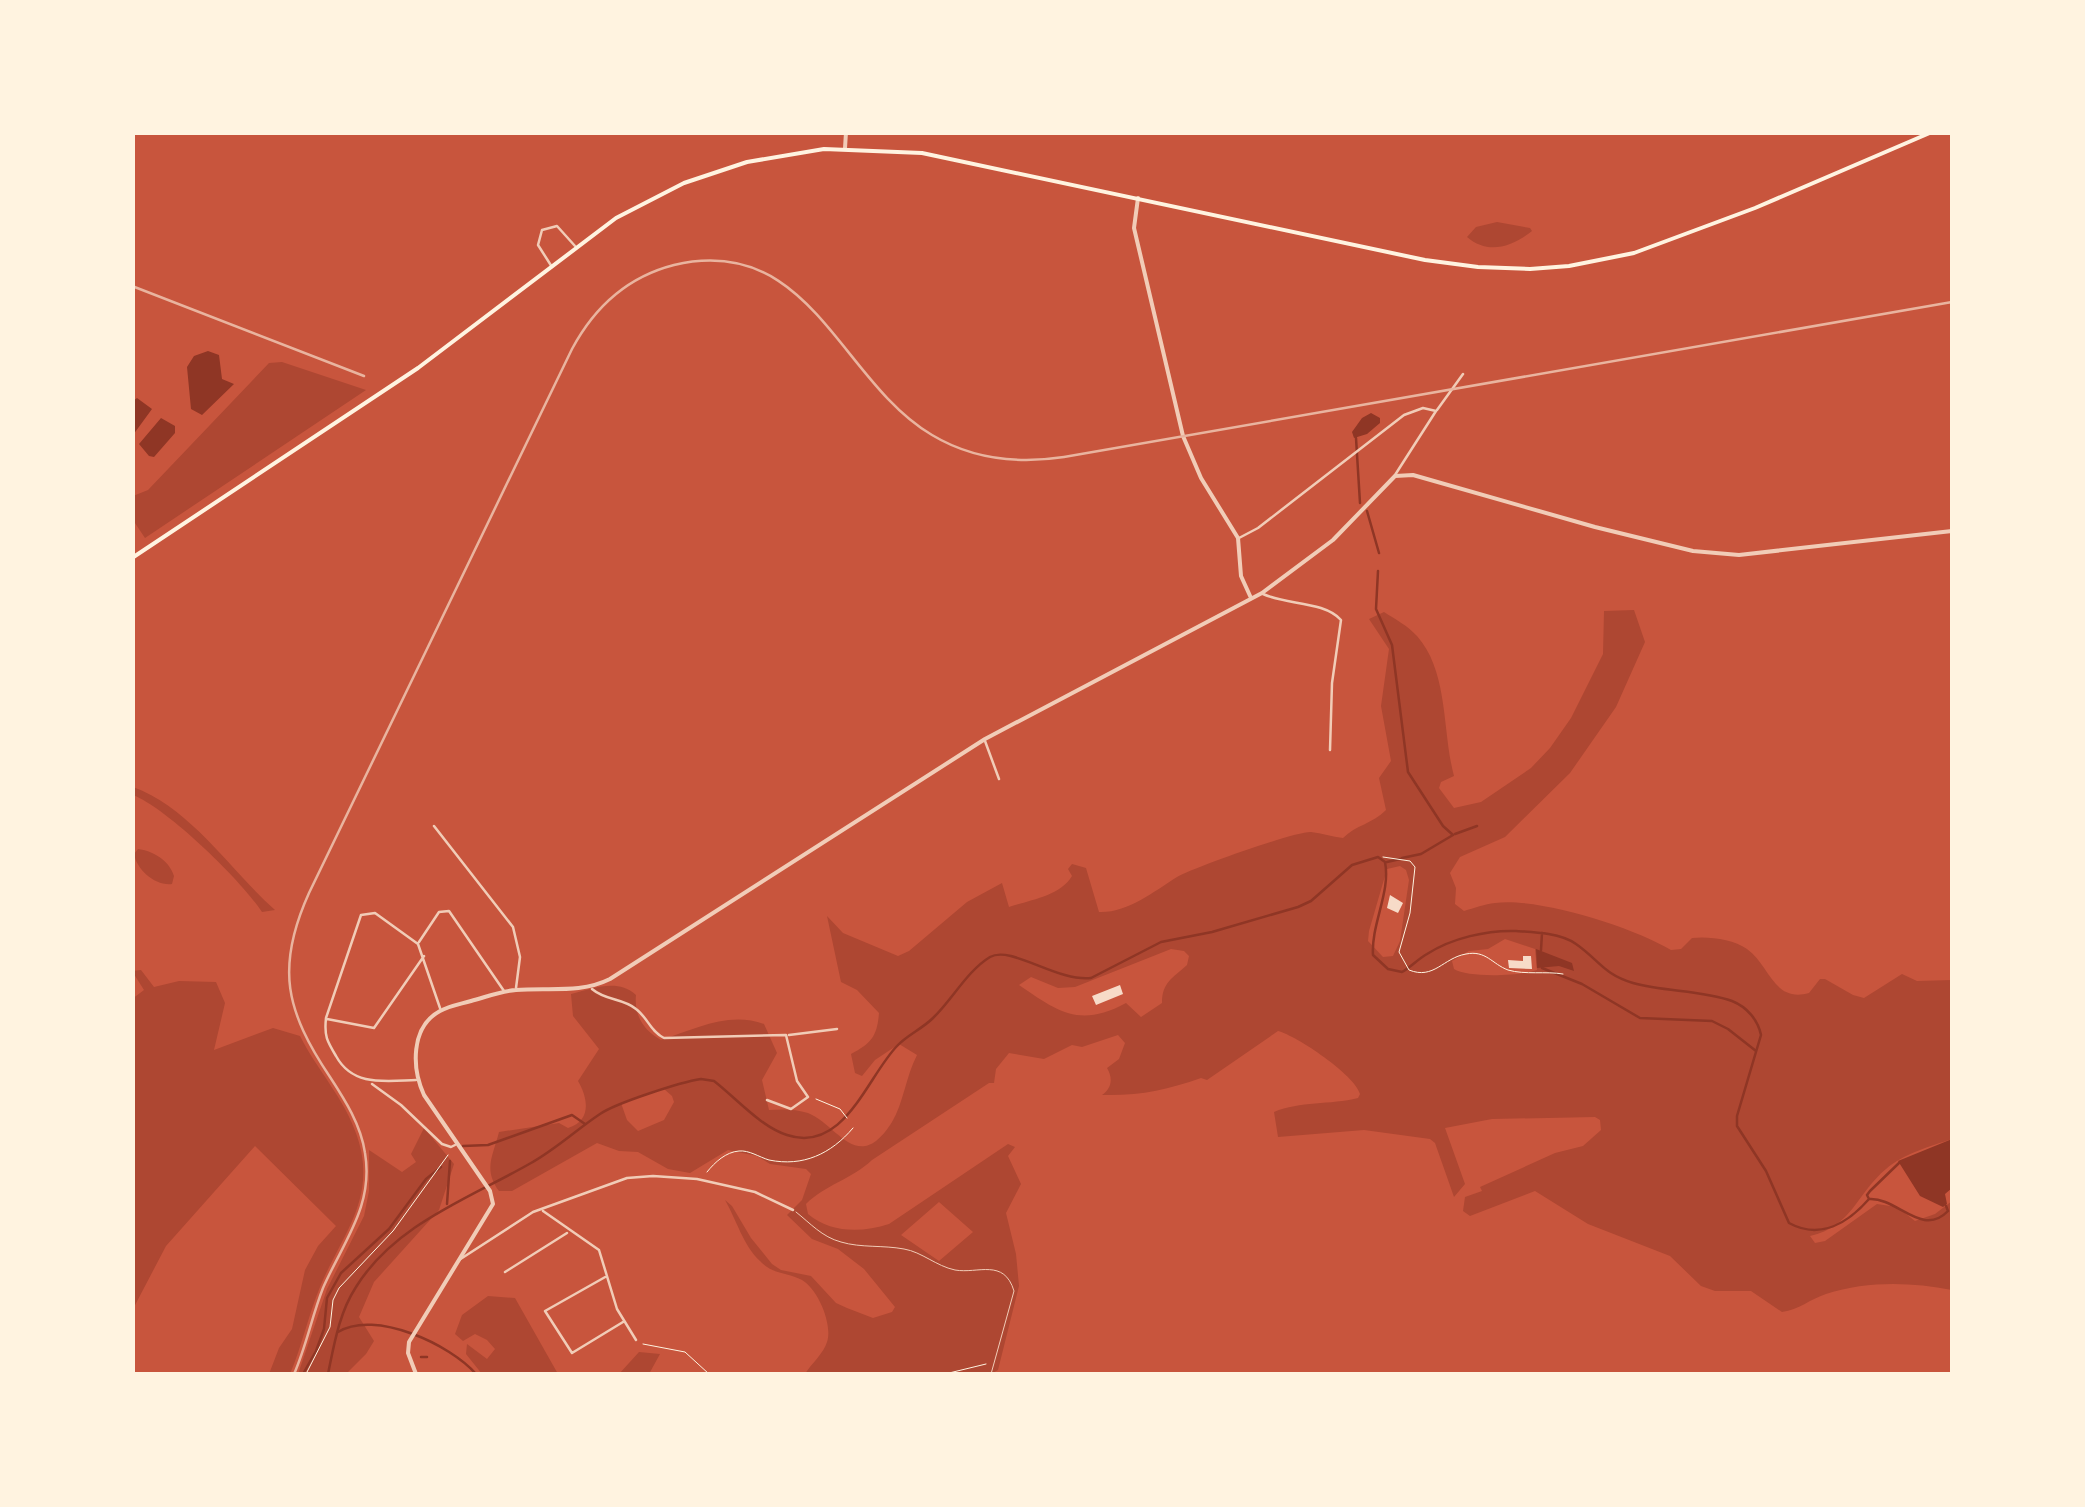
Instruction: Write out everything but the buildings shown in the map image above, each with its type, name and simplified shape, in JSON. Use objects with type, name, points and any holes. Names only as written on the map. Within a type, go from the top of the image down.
[{"type":"main road","points":[[132,558],[398,382],[638,205],[708,174],[786,154],[846,148],[943,156],[1434,262],[1544,268],[1601,261],[1664,244],[1932,132]]},
{"type":"street","points":[[846,132],[846,148]]},
{"type":"street","points":[[1138,198],[1134,228],[1183,436],[1201,478],[1238,538],[1241,576],[1251,598]]},
{"type":"street","points":[[552,267],[538,245],[542,230],[548,226],[560,228],[576,248]]},
{"type":"street","points":[[416,1374],[408,1350],[414,1331],[492,1210],[490,1191],[455,1147],[417,1080],[419,1035],[430,1018],[441,1010],[504,991],[591,987],[610,979],[984,739],[1262,593],[1316,556],[1395,476],[1463,374]]},
{"type":"street","points":[[1238,538],[1258,528],[1416,409],[1436,411]]},
{"type":"street","points":[[1395,476],[1414,475],[1630,536],[1708,552],[1749,554],[1952,531]]},
{"type":"street","points":[[1262,593],[1284,603],[1324,609],[1341,620],[1332,683],[1330,750]]},
{"type":"street","points":[[984,739],[999,778]]},
{"type":"street","points":[[434,826],[513,927],[520,957],[516,990]]},
{"type":"street","points":[[418,944],[439,912],[449,911],[504,991]]},
{"type":"street","points":[[441,1010],[418,944],[375,913],[361,915],[326,1018],[324,1036],[342,1066],[401,1105],[442,1144],[455,1147]]},
{"type":"street","points":[[326,1018],[374,1028],[424,956]]},
{"type":"street","points":[[591,987],[602,997],[638,1009],[657,1035],[664,1038],[837,1030]]},
{"type":"street","points":[[767,1100],[791,1109],[808,1097],[797,1081],[786,1035]]},
{"type":"street","points":[[369,1082],[417,1080]]},
{"type":"street","points":[[458,1261],[532,1212],[627,1178],[676,1176],[708,1182],[755,1192],[793,1210]]},
{"type":"street","points":[[542,1210],[568,1232],[597,1248],[622,1322],[636,1340]]},
{"type":"street","points":[[505,1272],[568,1232]]},
{"type":"street","points":[[607,1276],[545,1311],[572,1354],[622,1322]]},
{"type":"lane","points":[[793,1210],[838,1242],[913,1251],[940,1266],[957,1270],[986,1268],[999,1272],[1014,1291],[992,1374]]},
{"type":"path","points":[[1383,857],[1410,861],[1415,866],[1410,912],[1399,952],[1408,970],[1428,973],[1469,953],[1488,956],[1506,969],[1563,974]]},
{"type":"path","points":[[808,1097],[842,1110],[847,1118]]},
{"type":"path","points":[[708,1182],[706,1173],[716,1160],[736,1151],[790,1163],[810,1159],[838,1145],[852,1128]]},
{"type":"path","points":[[306,1374],[330,1327],[339,1288],[393,1231],[455,1147]]},
{"type":"path","points":[[636,1340],[685,1352],[710,1374]]},
{"type":"path","points":[[945,1374],[987,1364]]},
{"type":"shaded area","points":[[1497,222],[1532,231],[1500,247],[1483,246],[1467,237],[1476,227]]},
{"type":"shaded area","points":[[208,351],[219,355],[222,379],[234,384],[202,415],[191,409],[187,367],[194,356]]},
{"type":"shaded area","points":[[282,362],[366,390],[145,538],[133,520],[133,496],[148,490],[269,363]]},
{"type":"shaded area","points":[[137,398],[152,409],[133,435],[133,401]]},
{"type":"shaded area","points":[[1371,413],[1380,418],[1380,423],[1367,434],[1354,438],[1352,432]]},
{"type":"shaded area","points":[[161,418],[175,426],[175,433],[154,457],[149,456],[139,444]]},
{"type":"shaded area","points":[[1634,610],[1645,642],[1616,707],[1570,773],[1505,837],[1460,857],[1450,873],[1456,888],[1455,904],[1464,911],[1513,902],[1560,909],[1610,923],[1671,950],[1681,949],[1692,938],[1728,941],[1747,949],[1780,988],[1797,995],[1809,993],[1820,979],[1864,998],[1902,974],[1917,981],[1952,980],[1952,1139],[1893,1164],[1836,1225],[1810,1236],[1815,1243],[1825,1241],[1877,1204],[1897,1207],[1915,1221],[1935,1214],[1952,1201],[1952,1290],[1904,1284],[1857,1287],[1826,1294],[1782,1312],[1751,1291],[1715,1291],[1701,1286],[1670,1256],[1588,1224],[1535,1191],[1470,1216],[1463,1211],[1465,1197],[1555,1153],[1583,1146],[1601,1130],[1600,1120],[1492,1119],[1445,1128],[1465,1184],[1454,1197],[1435,1143],[1430,1139],[1364,1130],[1278,1137],[1274,1112],[1358,1098],[1360,1094],[1348,1077],[1324,1057],[1278,1031],[1207,1080],[1201,1078],[1128,1094],[1102,1095],[1110,1083],[1107,1068],[1119,1059],[1125,1043],[1118,1035],[1082,1047],[1072,1045],[1044,1059],[1009,1053],[996,1069],[994,1083],[806,1204],[808,1214],[826,1225],[857,1230],[889,1224],[1008,1144],[1015,1147],[1008,1156],[1021,1184],[1006,1213],[1019,1286],[998,1370],[991,1374],[805,1374],[827,1342],[823,1308],[802,1280],[770,1269],[754,1255],[725,1200],[751,1238],[781,1270],[811,1276],[836,1303],[873,1318],[892,1312],[895,1307],[864,1269],[838,1249],[812,1239],[787,1215],[802,1200],[811,1174],[806,1169],[770,1164],[757,1156],[728,1150],[690,1173],[668,1169],[638,1152],[619,1151],[597,1143],[512,1191],[499,1191],[494,1183],[491,1162],[499,1132],[559,1123],[568,1128],[584,1115],[586,1101],[578,1081],[599,1049],[573,1016],[571,994],[605,986],[621,987],[636,995],[641,1021],[661,1040],[725,1020],[764,1024],[777,1053],[762,1080],[769,1110],[808,1113],[848,1142],[869,1145],[892,1122],[917,1055],[899,1044],[875,1060],[862,1076],[855,1073],[851,1054],[872,1038],[879,1013],[857,990],[841,982],[827,916],[843,933],[898,956],[967,902],[1002,883],[1009,907],[1052,893],[1072,876],[1068,869],[1072,864],[1086,868],[1099,912],[1110,911],[1140,901],[1186,872],[1266,843],[1311,832],[1343,838],[1386,810],[1379,778],[1391,761],[1381,706],[1389,649],[1369,619],[1384,612],[1417,636],[1435,667],[1454,776],[1441,782],[1439,788],[1454,808],[1481,802],[1531,768],[1571,718],[1603,654],[1604,611]],"holes":[[[1400,866],[1409,880],[1400,941],[1393,956],[1383,957],[1368,941],[1387,869]],[[1505,939],[1535,949],[1537,970],[1494,975],[1454,969],[1452,961],[1469,951],[1488,949]],[[1171,949],[1189,956],[1187,965],[1166,985],[1162,1003],[1141,1017],[1126,1003],[1095,1015],[1070,1014],[1019,985],[1031,977],[1058,988],[1075,987]],[[664,1089],[672,1096],[674,1102],[664,1120],[638,1131],[627,1120],[621,1103]],[[939,1202],[973,1232],[939,1261],[901,1235]]]},
{"type":"shaded area","points":[[133,787],[192,825],[275,910],[262,912],[203,847],[165,815],[133,795]]},
{"type":"shaded area","points":[[138,849],[164,861],[172,870],[172,884],[153,880],[143,871],[134,854]]},
{"type":"shaded area","points":[[1536,949],[1572,963],[1574,971],[1559,966],[1537,968]]},
{"type":"shaded area","points":[[141,970],[154,987],[179,981],[216,982],[225,1003],[214,1050],[273,1028],[300,1036],[357,1136],[363,1178],[355,1215],[320,1287],[290,1374],[269,1374],[292,1329],[305,1270],[318,1246],[336,1226],[255,1146],[166,1246],[133,1309],[132,999],[144,990],[132,971]]},
{"type":"shaded area","points":[[424,1128],[454,1164],[439,1210],[374,1282],[359,1317],[374,1341],[346,1374],[298,1374],[327,1289],[364,1216],[369,1191],[369,1150],[402,1172],[416,1162],[411,1154]]},
{"type":"shaded area","points":[[1952,1139],[1952,1188],[1945,1194],[1947,1204],[1943,1207],[1920,1196],[1898,1161]]},
{"type":"shaded area","points":[[488,1296],[515,1298],[558,1374],[482,1374],[466,1354],[467,1344],[487,1359],[495,1349],[475,1334],[463,1341],[455,1334],[462,1315]]},
{"type":"shaded area","points":[[639,1352],[660,1354],[649,1374],[619,1374]]},
{"type":"waterway","points":[[1356,438],[1360,503]]},
{"type":"waterway","points":[[1367,511],[1379,553]]},
{"type":"waterway","points":[[1378,571],[1376,609],[1392,645],[1408,772],[1453,835],[1421,854],[1402,858]]},
{"type":"waterway","points":[[1455,834],[1477,826]]},
{"type":"waterway","points":[[328,1374],[345,1307],[372,1265],[391,1246],[435,1214],[540,1158],[608,1109],[701,1079],[714,1081],[777,1131],[807,1138],[824,1133],[852,1109],[897,1046],[933,1018],[990,957],[1010,956],[1064,975],[1091,978],[1161,942],[1298,907],[1311,901],[1352,865],[1378,857],[1385,862],[1386,873],[1373,955],[1388,969],[1402,972],[1437,948],[1470,936],[1505,931],[1539,933],[1570,940],[1623,979],[1720,997],[1747,1010],[1761,1035],[1737,1126],[1766,1171],[1789,1223],[1812,1230],[1833,1226],[1869,1199],[1929,1220],[1948,1211],[1946,1206]]},
{"type":"waterway","points":[[1387,862],[1400,859]]},
{"type":"waterway","points":[[1541,950],[1542,933]]},
{"type":"waterway","points":[[1542,968],[1582,984],[1640,1018],[1712,1021],[1756,1051]]},
{"type":"waterway","points":[[463,1146],[488,1145],[572,1115],[585,1124]]},
{"type":"waterway","points":[[447,1204],[450,1161]]},
{"type":"waterway","points":[[1869,1199],[1870,1191],[1899,1163]]},
{"type":"waterway","points":[[303,1374],[324,1329],[327,1298],[341,1273],[389,1229],[426,1179],[441,1167]]},
{"type":"waterway","points":[[338,1332],[372,1325],[412,1334],[449,1352],[476,1374]]},
{"type":"waterway","points":[[421,1357],[427,1357]]},
{"type":"railway","points":[[294,1374],[323,1288],[361,1207],[367,1172],[356,1123],[295,1010],[289,967],[298,920],[572,349],[591,320],[627,286],[674,265],[721,261],[759,270],[791,290],[820,317],[900,411],[932,435],[963,450],[996,458],[1030,460],[1952,302]]},
{"type":"railway","points":[[132,286],[364,376]]}]
